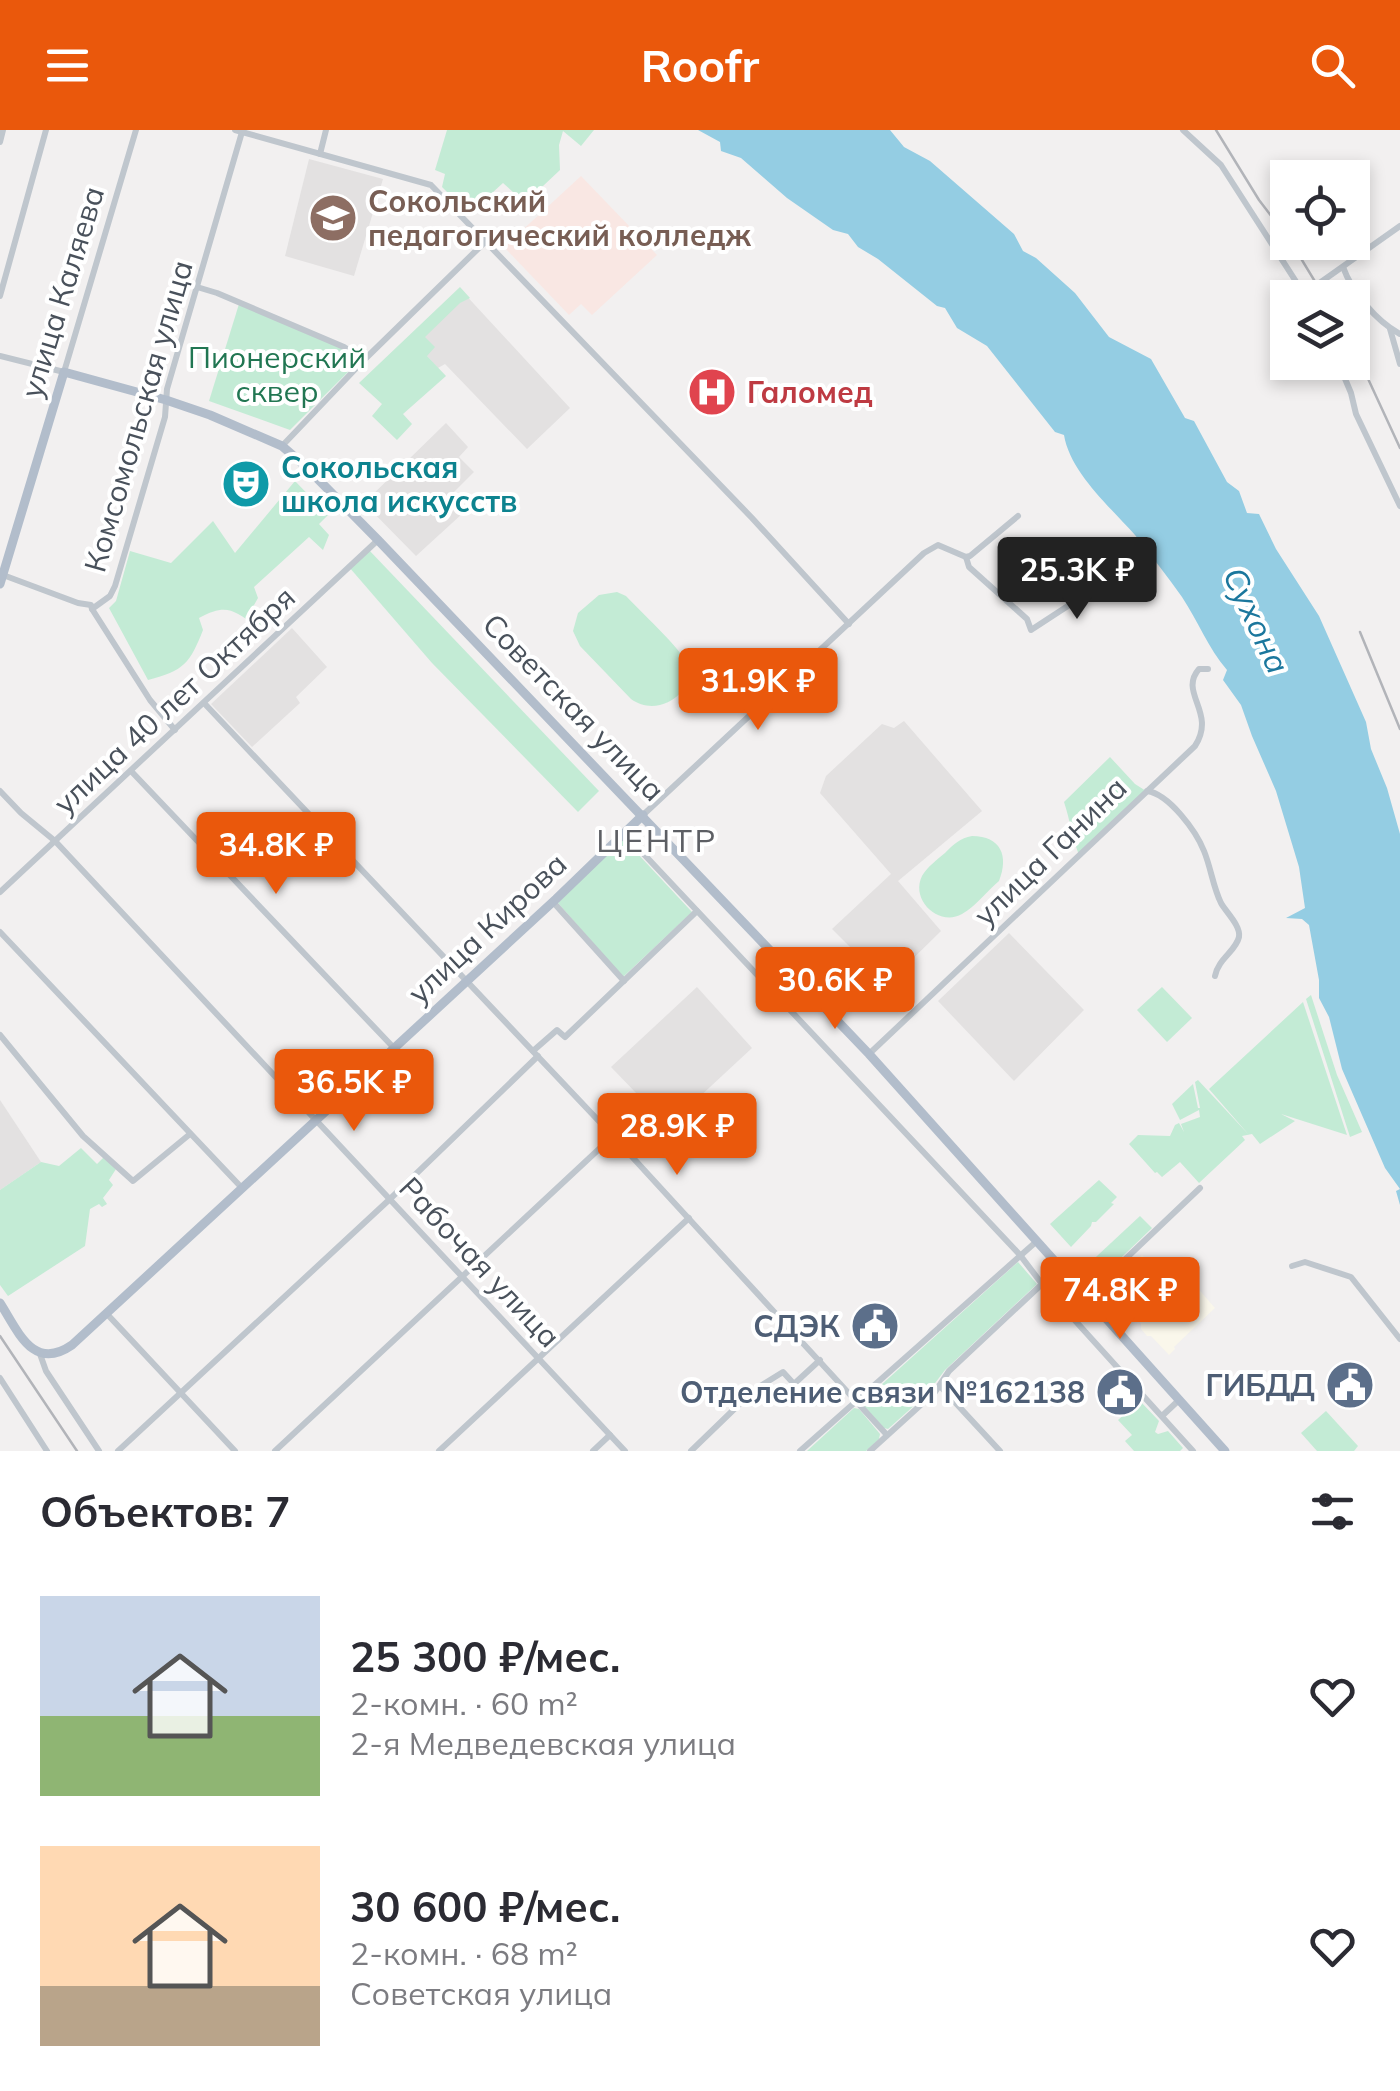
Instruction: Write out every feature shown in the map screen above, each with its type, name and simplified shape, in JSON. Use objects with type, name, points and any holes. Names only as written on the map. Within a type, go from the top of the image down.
[{"type":"main road","name":"Советская улица","points":[[64,372],[210,415],[282,446],[304,464],[869,1054],[1225,1451]]},
{"type":"main road","name":"улица Каляева","points":[[2,580],[64,372]]},
{"type":"main road","name":"улица Кирова","points":[[40,1354],[63,1351],[107,1314],[643,815]]},
{"type":"main road","points":[[0,1303],[26,1344],[40,1354]]},
{"type":"street","points":[[0,142],[3,130]]},
{"type":"street","points":[[0,296],[46,130]]},
{"type":"street","name":"улица Каляева","points":[[64,372],[136,130]]},
{"type":"street","points":[[320,154],[326,130]]},
{"type":"street","points":[[1183,130],[1222,165],[1295,280]]},
{"type":"street","points":[[239,131],[431,185],[849,624]]},
{"type":"street","name":"Комсомольская улица","points":[[2,580],[91,605],[92,610],[110,596],[166,417],[167,389],[239,131]]},
{"type":"street","points":[[1327,280],[1400,226]]},
{"type":"street","points":[[282,446],[486,241]]},
{"type":"street","points":[[1344,267],[1349,284],[1400,334]]},
{"type":"street","points":[[197,288],[218,293],[364,360]]},
{"type":"street","points":[[1390,328],[1400,364]]},
{"type":"street","name":"Советская улица","points":[[0,356],[64,372]]},
{"type":"street","points":[[1346,380],[1356,414],[1400,506]]},
{"type":"street","points":[[1018,516],[966,557],[969,566],[1027,619],[1031,630],[1104,584]]},
{"type":"street","name":"улица 40 лет Октября","points":[[0,892],[378,540]]},
{"type":"street","name":"улица Кирова","points":[[643,815],[932,548],[944,546],[966,557]]},
{"type":"street","points":[[92,610],[150,700],[175,730]]},
{"type":"street","name":"улица Ганина","points":[[869,1054],[1200,740],[1203,714],[1192,688],[1193,676],[1208,669]]},
{"type":"street","points":[[204,703],[468,980],[887,1435]]},
{"type":"street","points":[[131,770],[393,1048]]},
{"type":"street","points":[[1146,790],[1163,796],[1204,849],[1217,894],[1238,931],[1238,939],[1214,976]]},
{"type":"street","name":"Рабочая улица","points":[[0,791],[55,842],[625,1451]]},
{"type":"street","points":[[624,833],[1020,1255],[1190,1450]]},
{"type":"street","points":[[553,902],[624,980]]},
{"type":"street","points":[[118,1451],[390,1199],[557,1030],[565,1038],[696,911]]},
{"type":"street","points":[[0,932],[242,1188]]},
{"type":"street","points":[[0,1035],[84,1136],[133,1180],[190,1134]]},
{"type":"street","points":[[275,1451],[613,1136]]},
{"type":"street","points":[[1098,1285],[1200,1188]]},
{"type":"street","points":[[439,1451],[689,1218]]},
{"type":"street","points":[[800,1451],[1038,1240]]},
{"type":"street","points":[[1292,1266],[1305,1262],[1351,1277],[1400,1339]]},
{"type":"street","points":[[870,1451],[1042,1284]]},
{"type":"street","points":[[107,1314],[235,1451]]},
{"type":"street","points":[[40,1354],[46,1371],[99,1451]]},
{"type":"street","points":[[691,1451],[754,1390],[783,1372],[794,1384],[820,1360]]},
{"type":"street","points":[[0,1378],[48,1451]]},
{"type":"street","points":[[940,1386],[1000,1451]]},
{"type":"street","points":[[1162,1416],[1179,1400]]},
{"type":"street","points":[[593,1451],[610,1435]]},
{"type":"shaded area","name":"Сокольский педагогический колледж","points":[[309,159],[383,179],[354,276],[285,256]]},
{"type":"shaded area","points":[[581,176],[657,255],[592,315],[581,304],[569,315],[504,247]]},
{"type":"shaded area","points":[[462,291],[570,408],[527,449],[445,364],[438,368],[413,341]]},
{"type":"shaded area","points":[[446,423],[468,447],[459,457],[474,472],[449,497],[463,513],[416,556],[364,503]]},
{"type":"shaded area","points":[[292,628],[327,667],[296,697],[300,703],[252,747],[211,704]]},
{"type":"shaded area","points":[[904,721],[982,811],[898,881],[941,931],[887,984],[832,929],[891,874],[820,793],[826,776],[882,724],[894,728]]},
{"type":"shaded area","points":[[1009,933],[1084,1010],[1014,1081],[938,1001]]},
{"type":"shaded area","points":[[697,987],[752,1048],[668,1126],[611,1067]]},
{"type":"shaded area","points":[[0,1100],[41,1162],[0,1190]]},
{"type":"shaded area","points":[[1142,1255],[1182,1297],[1195,1285],[1215,1308],[1169,1355],[1147,1336],[1141,1323],[1106,1287]]},
{"type":"green space","points":[[447,130],[594,130],[581,146],[563,131],[560,170],[525,203],[503,183],[469,214],[442,187],[445,174],[435,170]]},
{"type":"green space","points":[[460,287],[470,298],[425,337],[435,347],[427,356],[446,376],[403,414],[412,424],[397,440],[372,416],[382,404],[359,383]]},
{"type":"green space","name":"Пионерский сквер","points":[[239,304],[343,349],[359,361],[290,430],[209,401]]},
{"type":"green space","points":[[295,481],[328,515],[319,524],[329,535],[323,550],[309,537],[254,587],[258,598],[254,605],[264,623],[256,626],[235,612],[223,610],[199,618],[203,630],[189,658],[178,669],[148,680],[109,608],[116,601],[130,551],[171,563],[213,521],[235,553]]},
{"type":"green space","points":[[368,549],[599,791],[578,812],[432,663],[349,567]]},
{"type":"green space","points":[[617,592],[649,619],[686,662],[686,683],[681,692],[663,704],[653,706],[631,699],[580,646],[573,631],[578,613],[599,595]]},
{"type":"green space","points":[[1110,757],[1146,791],[1079,855],[1064,802]]},
{"type":"green space","points":[[972,836],[990,840],[1000,849],[1003,863],[999,881],[962,914],[936,914],[920,894],[922,876],[954,844]]},
{"type":"green space","points":[[623,838],[692,912],[623,977],[558,903]]},
{"type":"green space","points":[[1162,987],[1192,1018],[1167,1042],[1137,1010]]},
{"type":"green space","points":[[1311,995],[1337,1075],[1362,1132],[1350,1137],[1306,999]]},
{"type":"green space","points":[[1303,1002],[1347,1135],[1281,1114],[1295,1121],[1260,1144],[1209,1089]]},
{"type":"green space","points":[[1198,1080],[1249,1135],[1242,1136],[1245,1140],[1199,1183],[1180,1162],[1162,1177],[1129,1144],[1138,1135],[1170,1136],[1179,1123],[1184,1132],[1181,1124],[1200,1117],[1199,1110],[1180,1120],[1172,1104],[1193,1084],[1200,1108],[1195,1082]]},
{"type":"green space","points":[[81,1148],[97,1164],[104,1157],[116,1169],[109,1180],[113,1185],[103,1198],[107,1204],[90,1209],[85,1246],[8,1296],[0,1285],[0,1190],[41,1162],[59,1166]]},
{"type":"green space","points":[[1099,1180],[1117,1197],[1071,1247],[1050,1224]]},
{"type":"green space","points":[[1140,1216],[1152,1228],[1095,1283],[1083,1269]]},
{"type":"green space","points":[[1018,1262],[1037,1284],[945,1370],[926,1395],[888,1429],[884,1428],[861,1403]]},
{"type":"green space","points":[[1140,1401],[1159,1421],[1155,1432],[1168,1431],[1183,1448],[1180,1451],[1134,1451],[1125,1441],[1132,1435],[1118,1420]]},
{"type":"green space","points":[[854,1408],[880,1434],[866,1451],[807,1451]]},
{"type":"green space","points":[[1326,1411],[1358,1446],[1354,1451],[1317,1451],[1301,1433]]},
{"type":"water","name":"Сухона","points":[[698,130],[890,130],[904,147],[930,161],[1014,234],[1023,251],[1075,293],[1109,337],[1151,359],[1185,418],[1194,421],[1227,482],[1239,491],[1247,513],[1259,514],[1276,549],[1319,616],[1366,722],[1371,749],[1400,834],[1400,1189],[1385,1168],[1342,1069],[1329,1017],[1319,998],[1309,925],[1302,919],[1286,918],[1305,908],[1299,867],[1276,791],[1241,705],[1223,680],[1227,670],[1182,597],[1083,476],[1064,435],[1055,432],[987,346],[957,328],[945,308],[858,247],[848,234],[833,230],[787,198],[741,158],[721,151],[720,142]]},
{"type":"railway","points":[[1216,130],[1270,214]]},
{"type":"railway","points":[[1302,260],[1314,280]]},
{"type":"railway","points":[[1369,380],[1400,448]]},
{"type":"railway","points":[[1360,632],[1400,729]]},
{"type":"railway","points":[[0,1336],[77,1451]]},
{"type":"place","name":"Сокольский педагогический колледж","points":[[333,218]]},
{"type":"place","name":"Галомед","points":[[712,392]]},
{"type":"place","name":"Сокольская школа искусств","points":[[246,484]]},
{"type":"place","name":"СДЭК","points":[[875,1326]]},
{"type":"place","name":"ГИБДД","points":[[1350,1385]]},
{"type":"place","name":"Отделение связи №162138","points":[[1120,1392]]},
{"type":"district","name":"ЦЕНТР","points":[[657,840]]}]
